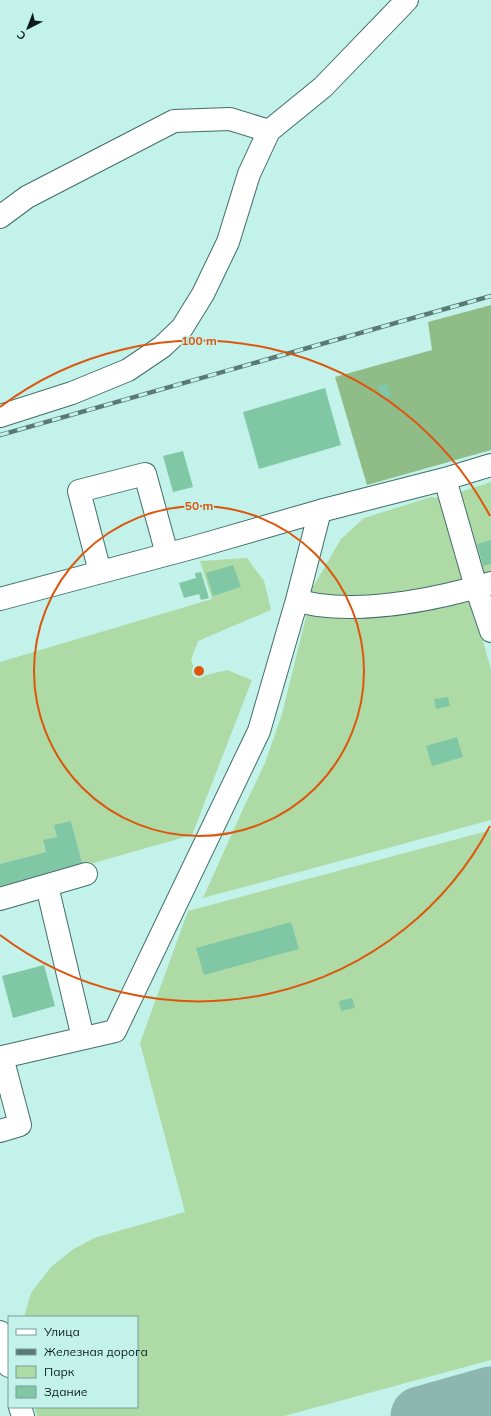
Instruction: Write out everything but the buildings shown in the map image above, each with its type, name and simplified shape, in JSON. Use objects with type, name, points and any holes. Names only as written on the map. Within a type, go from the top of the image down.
[{"type":"street","points":[[0,416],[72,393],[128,370],[162,347],[182,328],[204,294],[228,242],[249,174],[269,131],[323,87],[407,0]]},
{"type":"street","points":[[0,217],[27,197],[174,121],[230,119],[269,131]]},
{"type":"street","points":[[0,600],[320,511],[445,479],[491,465]]},
{"type":"street","points":[[100,572],[78,491],[145,474],[167,554]]},
{"type":"street","points":[[445,479],[484,585],[491,631]]},
{"type":"street","points":[[0,1131],[20,1126],[1,1053],[115,1031],[259,732],[297,600],[320,511]]},
{"type":"street","points":[[297,600],[317,605],[366,607],[432,598],[484,585]]},
{"type":"street","points":[[0,899],[86,874]]},
{"type":"street","points":[[47,886],[83,1038]]},
{"type":"street","points":[[0,1332],[8,1362]]},
{"type":"green space","points":[[491,305],[491,450],[367,485],[335,377],[432,350],[428,322]]},
{"type":"green space","points":[[491,482],[491,571],[483,574],[460,492]]},
{"type":"green space","points":[[431,497],[439,498],[466,581],[398,596],[337,598],[310,592],[341,539],[364,518]]},
{"type":"green space","points":[[247,558],[264,581],[271,610],[198,641],[191,660],[198,677],[227,670],[252,680],[192,835],[83,866],[71,821],[57,837],[43,841],[46,852],[0,864],[0,662],[212,599],[200,561]]},
{"type":"green space","points":[[471,597],[491,670],[491,820],[203,898],[265,763],[282,714],[308,609]]},
{"type":"green space","points":[[491,830],[491,1360],[284,1416],[37,1416],[35,1408],[138,1408],[138,1316],[24,1316],[31,1293],[51,1267],[72,1250],[94,1238],[185,1212],[140,1043],[188,911]]},
{"type":"taxiway","points":[[420,1416],[491,1396]]},
{"type":"railway","points":[[0,435],[491,296]]}]
